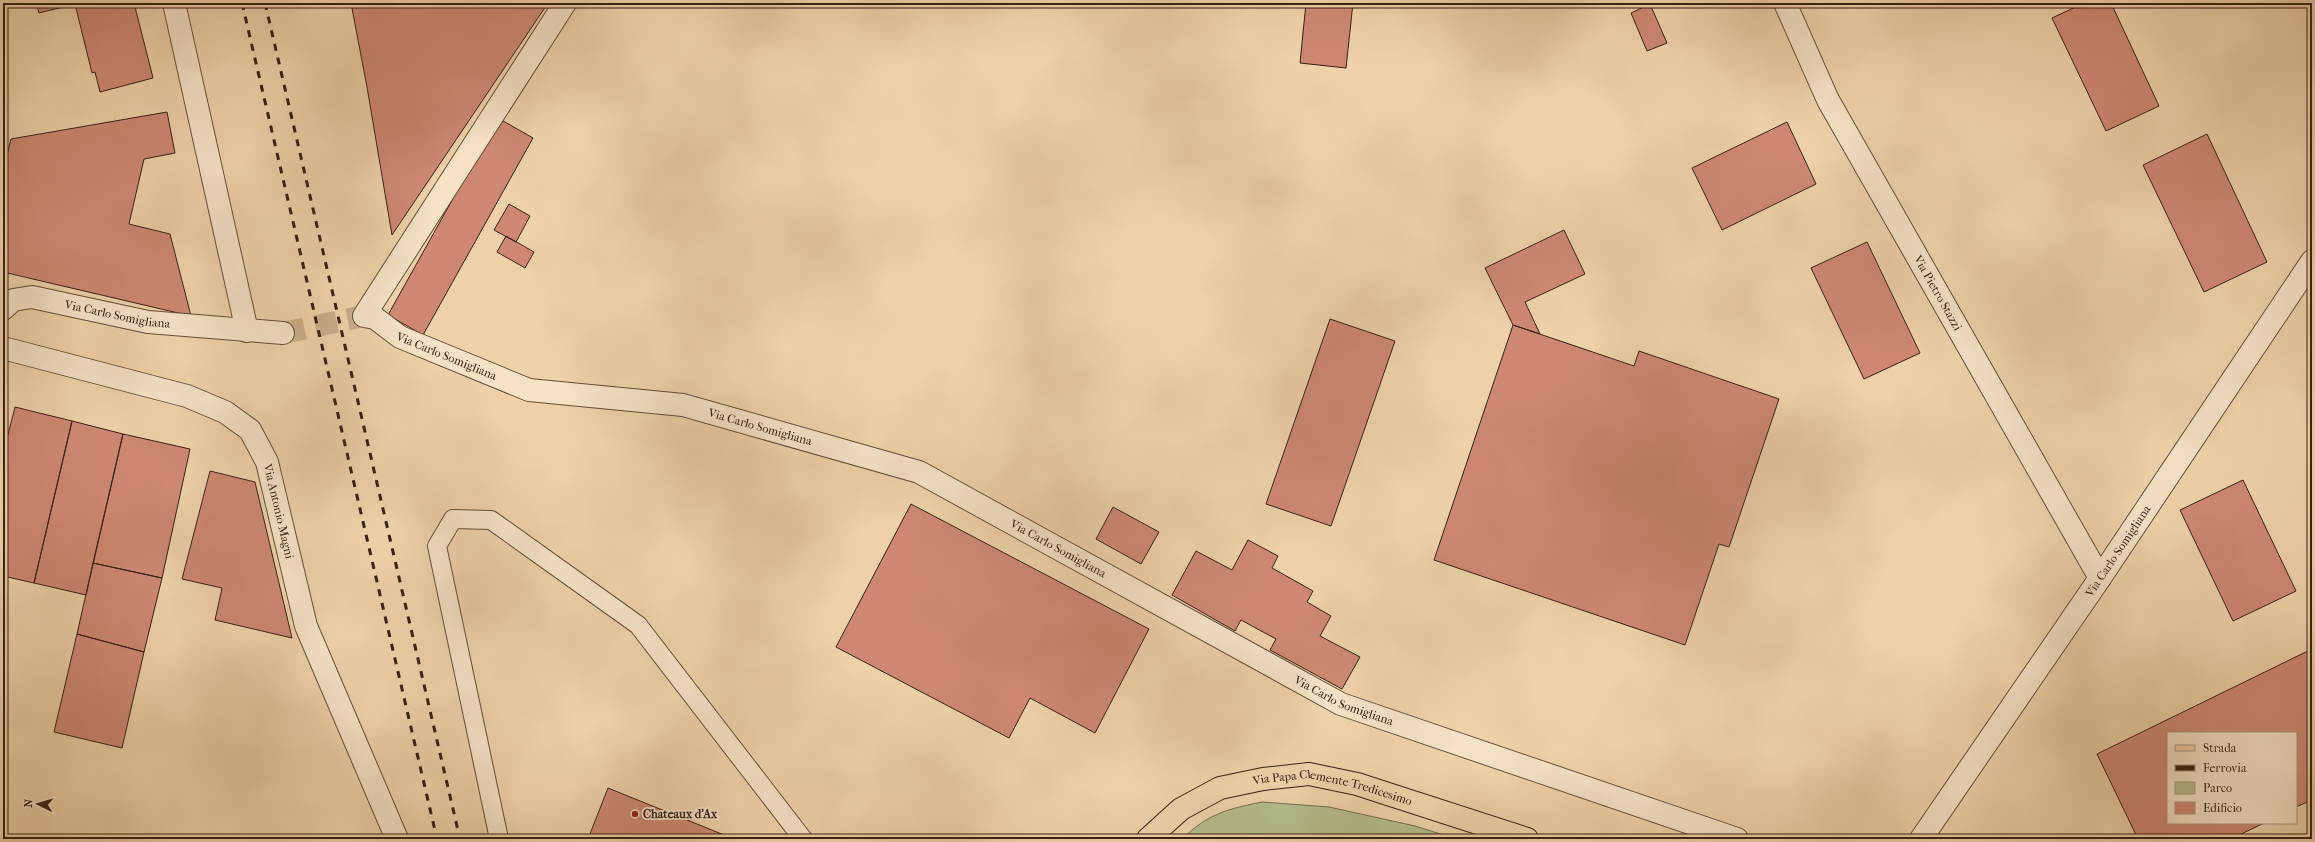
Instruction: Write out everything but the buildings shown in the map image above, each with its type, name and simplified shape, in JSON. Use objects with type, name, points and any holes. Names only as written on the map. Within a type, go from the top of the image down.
[{"type":"main road","name":"Via Papa Clemente Tredicesimo","points":[[1148,839],[1181,809],[1220,788],[1263,779],[1309,774],[1357,784],[1527,839]]},
{"type":"street","points":[[174,3],[247,330]]},
{"type":"street","name":"Via Carlo Somigliana","points":[[565,3],[364,316],[375,318],[400,336],[529,390],[683,405],[919,472],[1341,704],[1737,839]]},
{"type":"street","name":"Via Pietro Stazzi","points":[[1785,3],[1828,100],[2100,578]]},
{"type":"street","name":"Via Carlo Somigliana","points":[[1921,839],[2100,578],[2312,261]]},
{"type":"street","name":"Via Carlo Somigliana","points":[[3,309],[13,300],[32,297],[148,322],[283,333]]},
{"type":"street","name":"Via Antonio Magni","points":[[3,348],[187,396],[225,412],[250,430],[267,462],[306,626],[397,839]]},
{"type":"lane","points":[[499,839],[437,546],[453,519],[491,520],[638,625],[803,839]]},
{"type":"green space","points":[[1262,802],[1329,807],[1415,826],[1456,839],[1182,839],[1201,823],[1219,813]]},
{"type":"tunnel","points":[[283,333],[364,316]]},
{"type":"railway","points":[[242,3],[437,839]]},
{"type":"railway","points":[[265,3],[460,839]]},
{"type":"place","name":"Chateaux d'Ax","points":[[635,814]]}]
